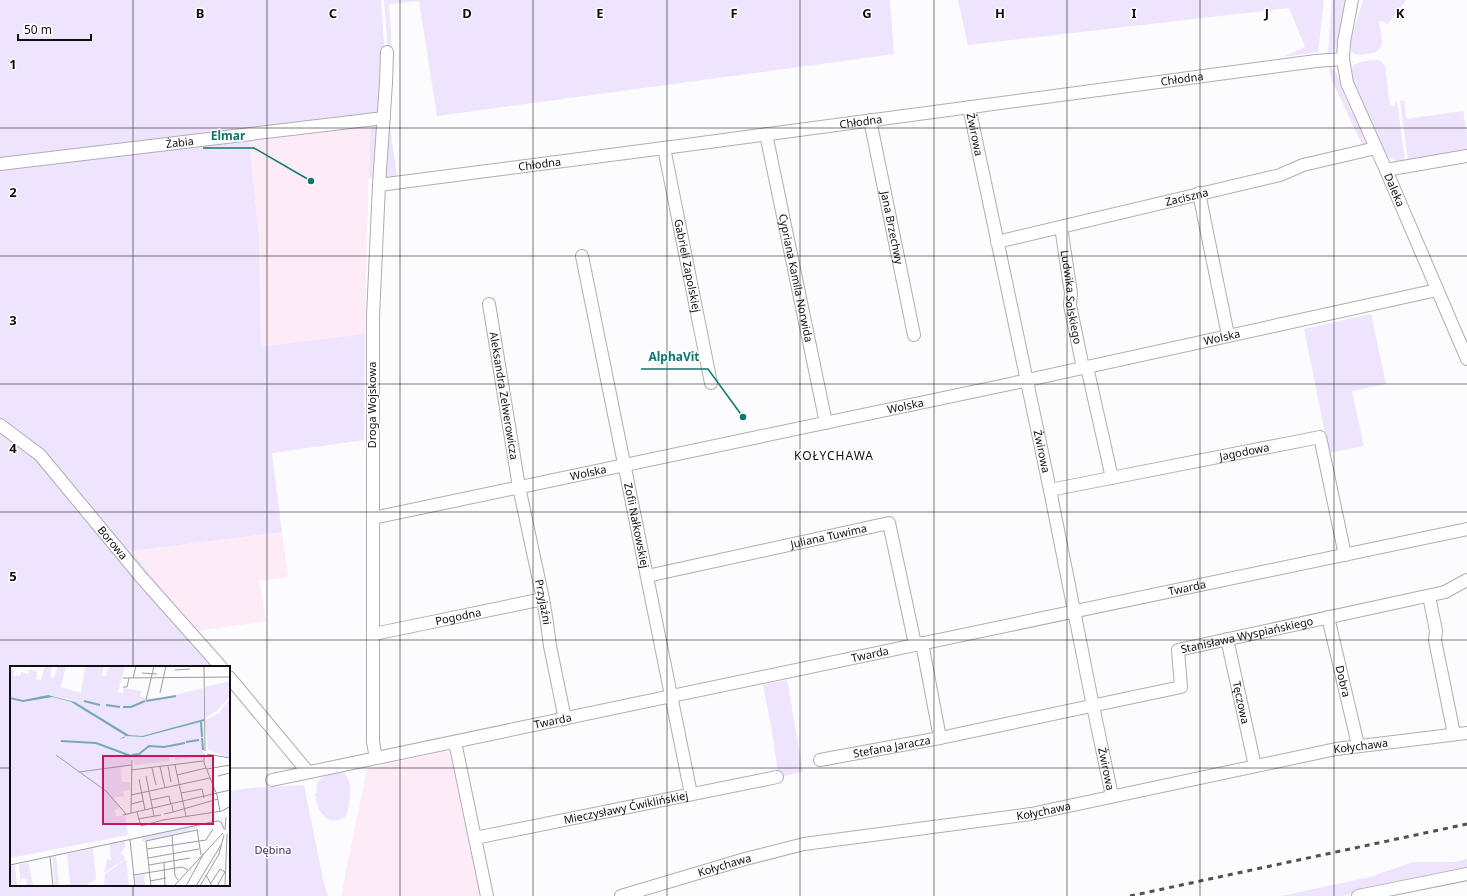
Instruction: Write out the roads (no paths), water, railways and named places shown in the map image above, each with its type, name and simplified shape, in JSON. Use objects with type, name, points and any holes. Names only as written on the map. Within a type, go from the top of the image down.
[{"type":"street","name":"Daleka","points":[[1352,0],[1350,18],[1344,42],[1343,59],[1347,83],[1467,359]]},
{"type":"street","name":"Daleka","points":[[1350,18],[1358,0]]},
{"type":"street","name":"Droga Wojskowa","points":[[376,758],[373,742],[374,634],[372,317],[387,52]]},
{"type":"street","name":"Chłodna","points":[[379,185],[1308,62],[1343,59]]},
{"type":"street","name":"Żwirowa","points":[[969,107],[1050,490],[1092,706],[1112,796]]},
{"type":"street","name":"Żabia","points":[[0,164],[384,118]]},
{"type":"street","name":"Jana Brzechwy","points":[[870,120],[914,335]]},
{"type":"street","name":"Cypriana Kamila Norwida","points":[[766,134],[826,423]]},
{"type":"street","name":"Gabrieli Zapolskiej","points":[[664,148],[711,383]]},
{"type":"street","name":"Zaciszna","points":[[997,242],[1280,174],[1303,165],[1376,148]]},
{"type":"street","points":[[1386,170],[1467,156]]},
{"type":"street","points":[[1199,193],[1228,336]]},
{"type":"street","name":"Ludwika Solskiego","points":[[1061,227],[1071,293],[1070,305],[1112,478]]},
{"type":"street","name":"Zofii Nałkowskiej","points":[[582,256],[623,466],[691,794]]},
{"type":"street","name":"Wolska","points":[[373,518],[826,423],[1437,290]]},
{"type":"street","name":"Aleksandra Zelwerowicza","points":[[489,304],[519,487]]},
{"type":"street","name":"Borowa","points":[[0,425],[40,454],[141,578],[220,666]]},
{"type":"street","name":"Jagodowa","points":[[1050,490],[1320,437],[1345,555]]},
{"type":"street","name":"Przyjaźni","points":[[519,487],[565,719]]},
{"type":"street","name":"Juliana Tuwima","points":[[647,576],[889,523],[918,644]]},
{"type":"street","name":"Twarda","points":[[272,780],[1467,530]]},
{"type":"street","name":"Stanisława Wyspiańskiego","points":[[940,738],[1181,687],[1178,650],[1429,596],[1445,592],[1467,580]]},
{"type":"street","points":[[1429,596],[1436,631],[1435,640],[1454,734]]},
{"type":"street","name":"Pogodna","points":[[374,634],[542,599]]},
{"type":"street","name":"Dobra","points":[[1328,617],[1358,745]]},
{"type":"street","name":"Tęczowa","points":[[1227,639],[1255,766]]},
{"type":"street","name":"Stefana Jaracza","points":[[820,760],[940,738],[918,644]]},
{"type":"street","points":[[230,678],[308,772]]},
{"type":"street","name":"Kołychawa","points":[[621,896],[757,855],[804,844],[1009,817],[1358,745],[1467,733]]},
{"type":"street","points":[[455,742],[487,896]]},
{"type":"street","name":"Mieczysławy Ćwiklińskiej","points":[[475,838],[777,777]]},
{"type":"street","points":[[1358,896],[1467,874]]},
{"type":"railway","points":[[1130,896],[1467,824]]},
{"type":"place","name":"Elmar","points":[[311,181]]},
{"type":"place","name":"AlphaVit","points":[[743,417]]},
{"type":"district","name":"KOŁYCHAWA","points":[[834,456]]},
{"type":"park label","name":"Dębina","points":[[273,850]]}]
